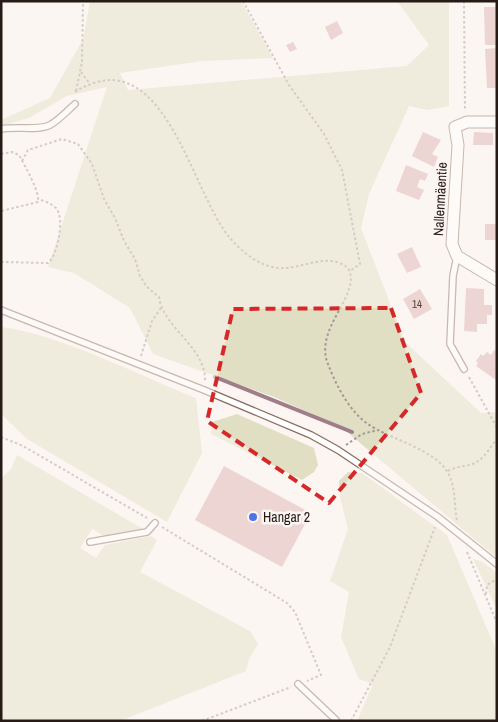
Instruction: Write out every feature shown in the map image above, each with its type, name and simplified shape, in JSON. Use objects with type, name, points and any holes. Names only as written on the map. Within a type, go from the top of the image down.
[{"type":"street","points":[[467,122],[497,122]]},
{"type":"street","name":"Nallenmäentie","points":[[457,256],[452,244],[458,145],[454,127],[467,122]]},
{"type":"street","points":[[457,256],[497,280]]},
{"type":"lane","points":[[1,129],[16,126],[32,129],[49,126],[74,104]]},
{"type":"lane","points":[[457,256],[452,276],[450,344],[464,370]]},
{"type":"lane","points":[[1,310],[204,390],[311,435],[338,450],[438,517],[497,564]]},
{"type":"lane","points":[[90,542],[147,532],[155,523]]},
{"type":"lane","points":[[298,684],[336,720]]},
{"type":"path","points":[[83,1],[81,71],[75,92],[90,84],[103,81],[124,81],[138,89],[152,101],[176,135],[212,210],[228,236],[246,254],[278,268],[335,261],[342,263],[350,271],[351,281],[347,294],[333,321],[324,347],[328,363],[346,399],[359,417],[378,430],[418,448],[448,470],[452,481],[460,535],[497,623]]},
{"type":"path","points":[[243,1],[289,85],[324,134],[342,170],[360,264],[350,271]]},
{"type":"path","points":[[464,1],[464,93],[467,122]]},
{"type":"path","points":[[81,71],[90,84]]},
{"type":"path","points":[[22,161],[28,150],[48,142],[68,139],[78,144],[92,164],[104,199],[138,267],[140,276],[147,287],[159,296],[161,308],[181,332],[201,361],[205,371],[204,390]]},
{"type":"path","points":[[1,154],[16,153],[22,161],[29,178],[37,188],[38,199]]},
{"type":"path","points":[[1,211],[33,204],[38,199]]},
{"type":"path","points":[[1,262],[48,263],[54,259],[58,248],[59,214],[56,208],[38,199]]},
{"type":"path","points":[[138,365],[152,321],[161,308]]},
{"type":"path","points":[[464,370],[497,428]]},
{"type":"path","points":[[338,450],[362,434],[378,430]]},
{"type":"path","points":[[448,470],[458,465],[465,466],[478,461],[497,439]]},
{"type":"path","points":[[350,721],[390,647],[438,517]]},
{"type":"path","points":[[485,596],[487,585],[497,579]]},
{"type":"path","points":[[202,721],[322,675],[295,612]]},
{"type":"highlighted area","points":[[391,308],[421,393],[329,503],[207,421],[233,309]]},
{"type":"green space","points":[[90,1],[241,1],[273,58],[202,61],[120,73],[128,90],[407,66],[429,45],[397,1],[449,1],[449,106],[427,110],[409,106],[369,194],[361,228],[405,342],[481,413],[497,412],[497,558],[341,427],[274,397],[153,354],[130,308],[74,273],[48,267],[107,87],[67,96],[29,118],[1,126],[1,120],[50,98],[83,39]]},
{"type":"green space","points":[[1,327],[25,331],[74,347],[196,398],[202,453],[167,522],[27,439],[1,414]]},
{"type":"green space","points":[[237,414],[314,448],[318,465],[314,472],[302,480],[211,434],[212,422]]},
{"type":"green space","points":[[17,455],[143,529],[104,536],[92,529],[80,548],[96,558],[105,545],[151,536],[157,540],[140,572],[250,631],[258,644],[249,659],[246,671],[120,721],[1,721],[1,479],[11,469]]},
{"type":"green space","points":[[348,472],[362,473],[447,535],[497,652],[497,721],[357,721],[373,684],[359,679],[341,637],[349,592],[330,581],[348,529],[340,497],[339,481]]},
{"type":"green space","points":[[473,559],[481,561],[497,573],[497,610]]},
{"type":"building","points":[[484,7],[497,7],[497,45],[485,45]]},
{"type":"building","points":[[337,21],[343,33],[331,40],[325,27]]},
{"type":"building","points":[[293,42],[297,49],[290,52],[286,45]]},
{"type":"building","points":[[497,48],[497,88],[487,88],[485,49]]},
{"type":"building","points":[[423,132],[441,140],[432,154],[438,157],[434,167],[412,156]]},
{"type":"building","points":[[474,132],[493,133],[493,145],[473,145]]},
{"type":"building","points":[[406,165],[428,174],[425,181],[420,179],[417,187],[424,190],[419,200],[396,191]]},
{"type":"building","points":[[485,224],[497,224],[497,240],[485,240]]},
{"type":"building","points":[[412,247],[421,267],[407,273],[397,254]]},
{"type":"building","points":[[466,288],[484,289],[484,305],[492,305],[492,315],[487,315],[487,324],[477,324],[477,332],[464,331]]},
{"type":"building","points":[[420,289],[432,309],[414,319],[403,299]]},
{"type":"building","points":[[494,350],[497,352],[496,380],[476,366],[478,363],[476,361],[481,354],[483,356],[487,352],[491,355]]},
{"type":"building","name":"Hangar 2","points":[[224,466],[311,513],[282,567],[195,520]]},
{"type":"waterway","points":[[215,377],[352,432]]},
{"type":"place","name":"Hangar 2","points":[[253,517]]}]
